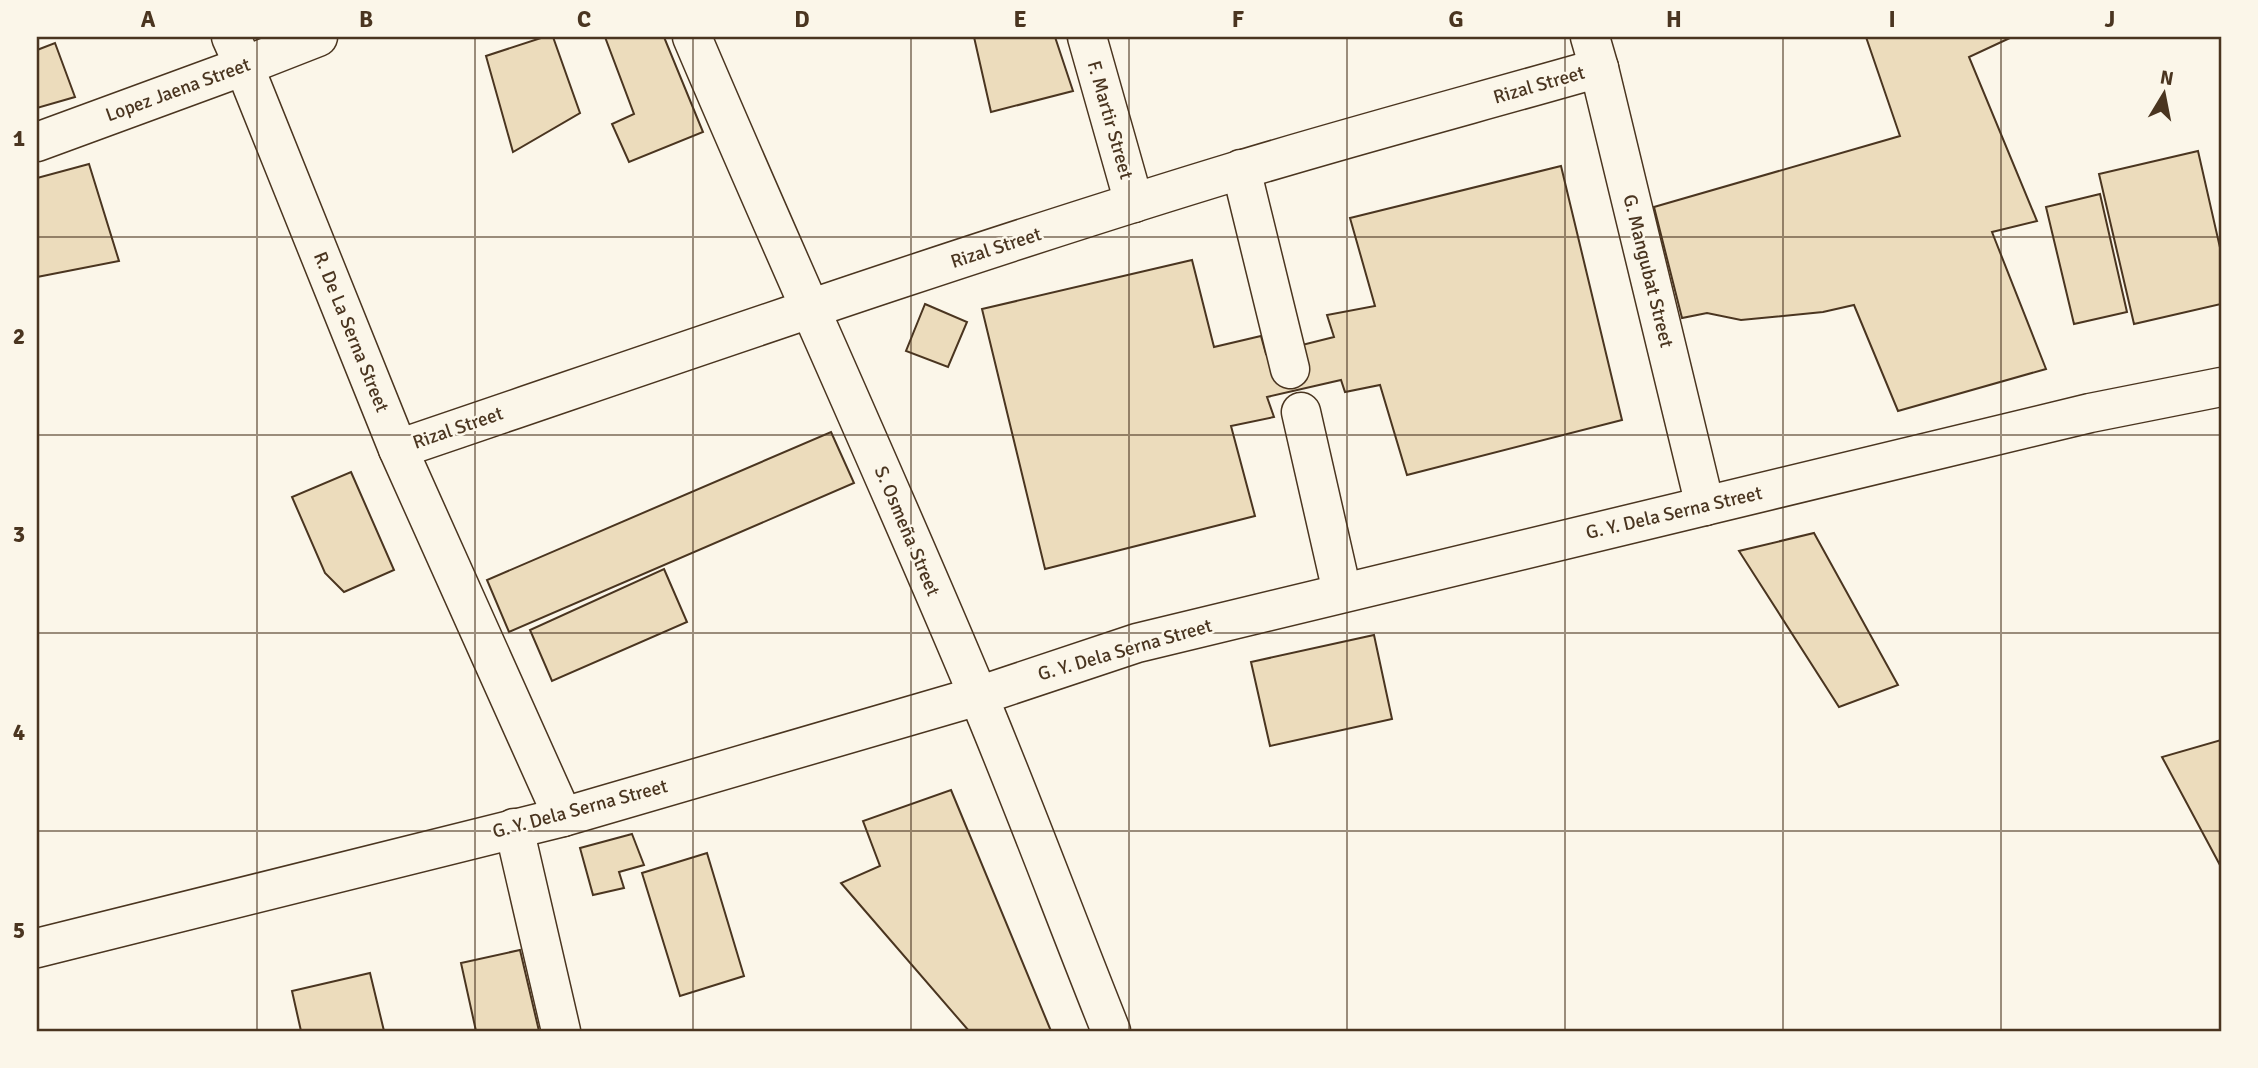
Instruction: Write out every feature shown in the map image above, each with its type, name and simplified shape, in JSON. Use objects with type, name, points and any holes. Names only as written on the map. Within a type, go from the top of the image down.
[{"type":"street","name":"Lopez Jaena Street","points":[[37,142],[237,52],[318,37]]},
{"type":"street","name":"S. Osmeña Street","points":[[692,37],[978,696],[1111,1031]]},
{"type":"street","name":"F. Martir Street","points":[[1087,37],[1134,203]]},
{"type":"street","name":"R. De La Serna Street","points":[[237,52],[398,449],[563,817]]},
{"type":"street","name":"Rizal Street","points":[[398,449],[812,309],[1595,52]]},
{"type":"street","name":"G. Mangubat Street","points":[[1595,52],[1705,506]]},
{"type":"street","points":[[1241,169],[1290,369]]},
{"type":"street","name":"G. Y. Dela Serna Street","points":[[37,948],[563,817],[978,696],[1137,643],[2090,413],[2221,387]]},
{"type":"street","points":[[1301,412],[1342,592]]},
{"type":"street","points":[[514,828],[561,1031]]},
{"type":"building","points":[[544,37],[553,37],[580,113],[513,152],[486,56]]},
{"type":"building","points":[[605,37],[664,37],[703,132],[629,162],[612,124],[634,114]]},
{"type":"building","points":[[974,37],[1055,37],[1073,91],[991,112]]},
{"type":"building","points":[[1866,37],[2012,37],[1969,57],[2037,221],[1992,232],[2046,369],[1898,411],[1854,305],[1823,312],[1741,320],[1707,313],[1682,318],[1654,207],[1900,136]]},
{"type":"building","points":[[55,43],[75,97],[37,108],[37,50]]},
{"type":"building","points":[[2198,151],[2221,252],[2221,304],[2134,324],[2099,174]]},
{"type":"building","points":[[89,164],[119,261],[37,277],[37,178]]},
{"type":"building","points":[[1561,166],[1622,420],[1407,475],[1380,385],[1345,392],[1341,380],[1267,397],[1274,417],[1231,426],[1255,516],[1045,569],[982,309],[1192,260],[1214,347],[1261,336],[1266,354],[1334,337],[1327,315],[1375,306],[1350,218]]},
{"type":"building","points":[[2100,194],[2127,312],[2074,324],[2046,207]]},
{"type":"building","points":[[925,304],[967,322],[948,367],[906,351]]},
{"type":"building","points":[[831,432],[854,483],[509,632],[487,580]]},
{"type":"building","points":[[351,472],[394,570],[344,592],[325,573],[292,497]]},
{"type":"building","points":[[1814,533],[1898,685],[1839,707],[1739,551]]},
{"type":"building","points":[[664,569],[687,622],[552,681],[530,630]]},
{"type":"building","points":[[1374,635],[1392,719],[1270,746],[1251,662]]},
{"type":"building","points":[[2221,740],[2221,867],[2162,757]]},
{"type":"building","points":[[951,790],[1051,1031],[969,1031],[841,883],[880,866],[863,821]]},
{"type":"building","points":[[632,834],[644,865],[619,872],[624,888],[593,895],[580,848]]},
{"type":"building","points":[[707,853],[744,976],[680,996],[642,873]]},
{"type":"building","points":[[520,950],[539,1031],[476,1031],[461,963]]},
{"type":"building","points":[[370,973],[384,1031],[301,1031],[292,991]]}]
